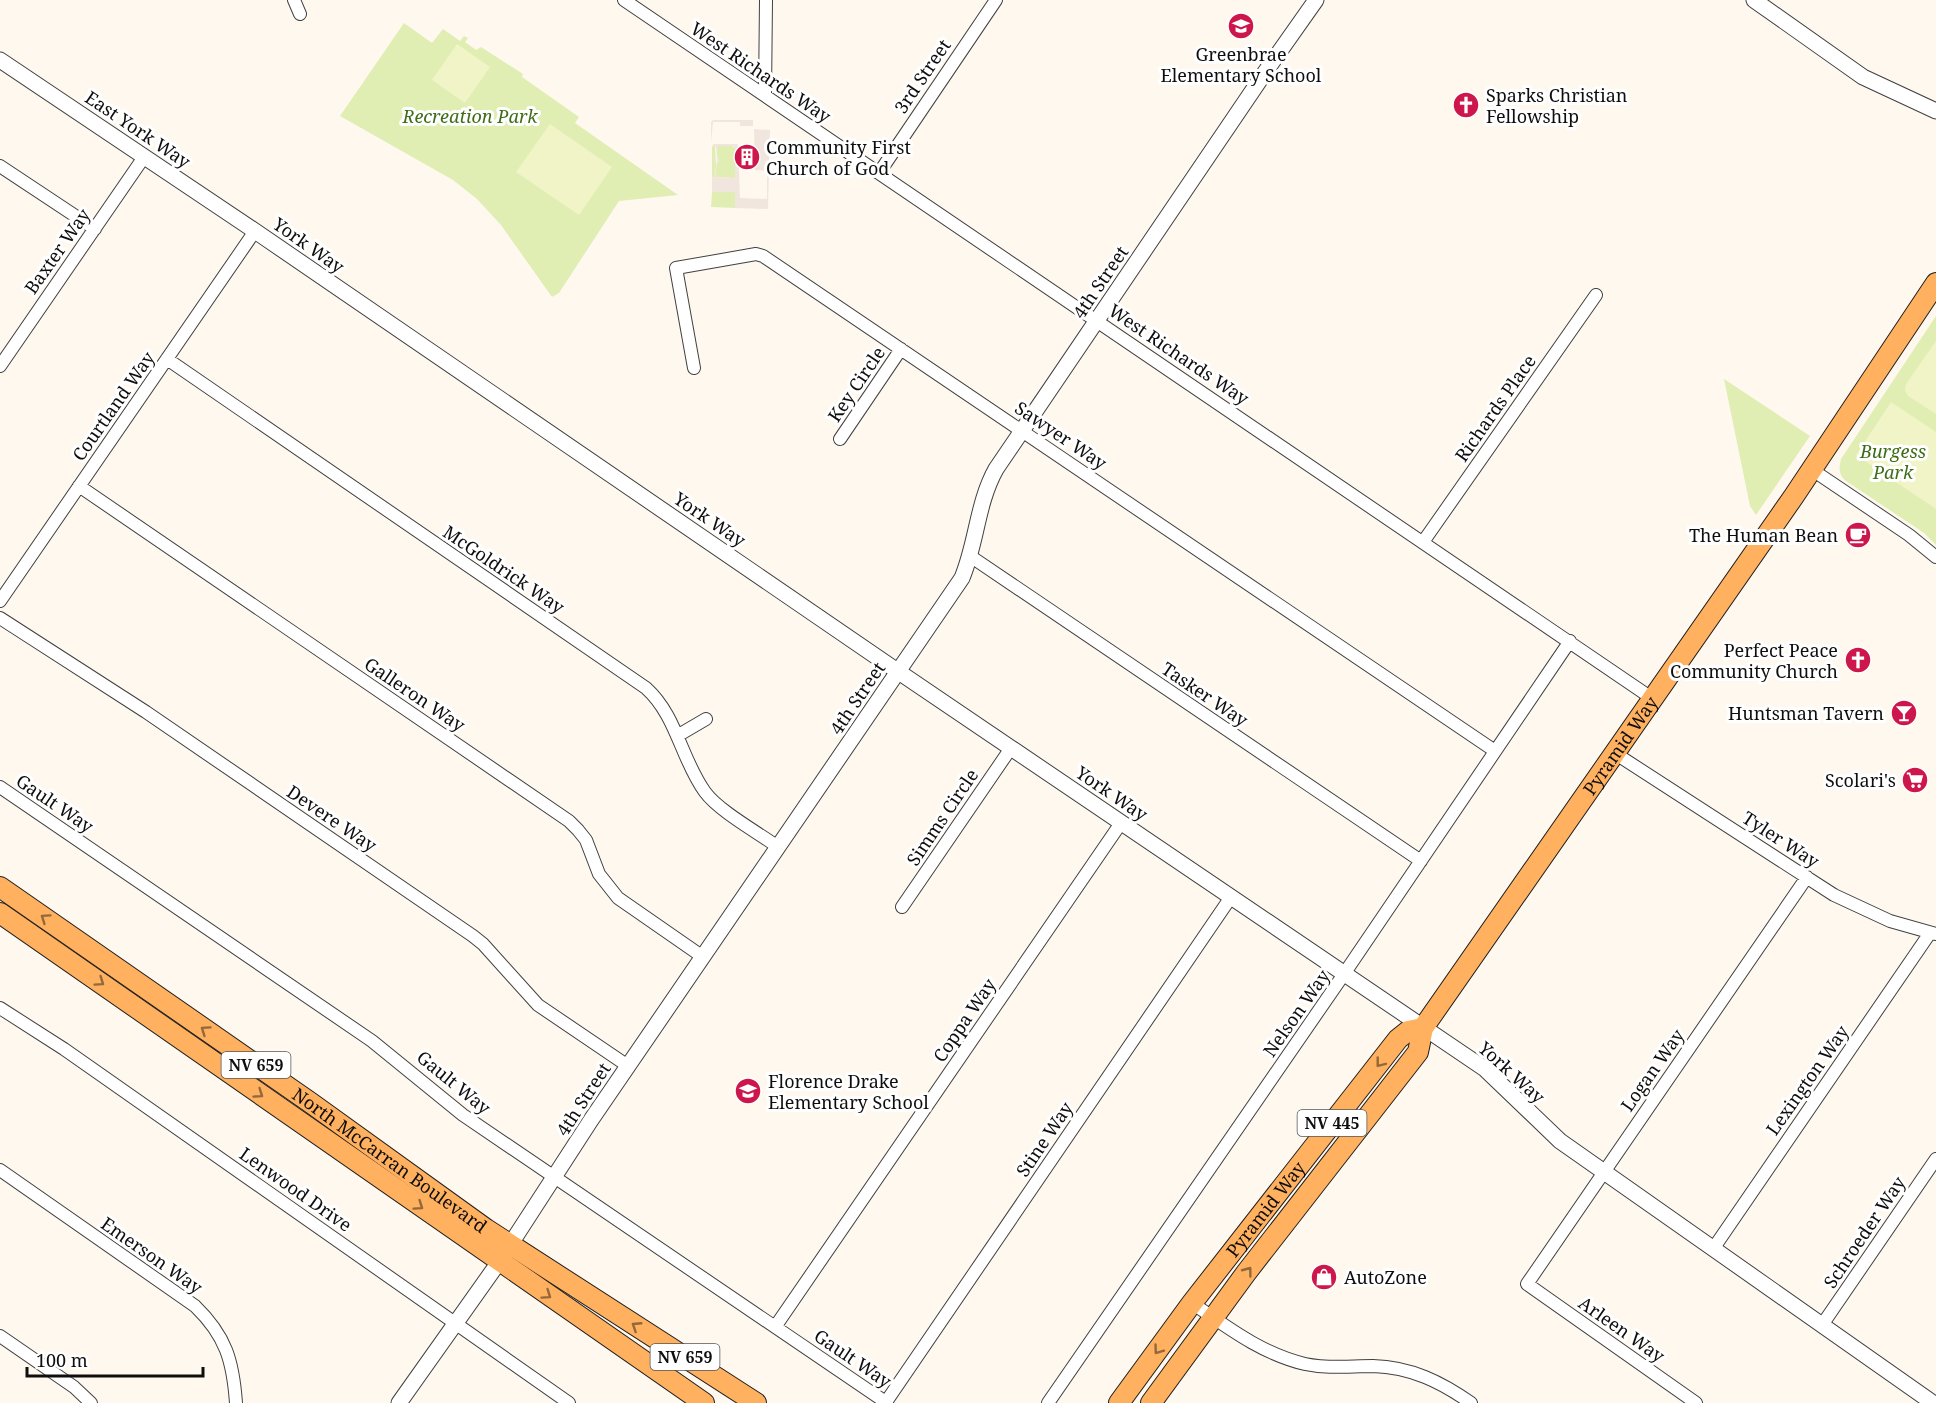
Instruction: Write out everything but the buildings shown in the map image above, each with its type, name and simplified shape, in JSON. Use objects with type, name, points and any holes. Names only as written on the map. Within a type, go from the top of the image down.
[{"type":"main road","name":"Pyramid Way","points":[[1151,1403],[1418,1052],[1423,1028],[1616,754],[1936,283]]},
{"type":"main road","name":"North McCarran Boulevard","points":[[0,888],[311,1103],[486,1229],[756,1403]]},
{"type":"main road","name":"North McCarran Boulevard","points":[[0,913],[704,1403]]},
{"type":"main road","name":"Pyramid Way","points":[[1119,1403],[1192,1303],[1398,1039],[1408,1031],[1423,1028]]},
{"type":"street","points":[[294,0],[300,14]]},
{"type":"street","name":"West Richards Way","points":[[624,0],[1653,699]]},
{"type":"street","points":[[765,95],[766,0]]},
{"type":"street","name":"3rd Street","points":[[879,173],[996,0]]},
{"type":"street","name":"4th Street","points":[[399,1403],[499,1262],[628,1066],[962,578],[970,556],[983,498],[990,481],[1316,0]]},
{"type":"street","points":[[1754,0],[1863,76],[1936,111]]},
{"type":"street","name":"East York Way","points":[[0,60],[255,231]]},
{"type":"street","name":"Baxter Way","points":[[0,366],[144,157]]},
{"type":"street","points":[[0,166],[94,229]]},
{"type":"street","name":"Courtland Way","points":[[0,601],[255,231]]},
{"type":"street","name":"York Way","points":[[255,231],[898,672],[1485,1069],[1560,1141],[1933,1403]]},
{"type":"street","name":"Sawyer Way","points":[[694,368],[676,268],[756,254],[763,256],[1495,751]]},
{"type":"street","name":"Richards Place","points":[[1424,542],[1596,295]]},
{"type":"street","name":"Key Circle","points":[[840,439],[901,349]]},
{"type":"street","name":"McGoldrick Way","points":[[166,359],[646,688],[665,709],[698,782],[706,794],[778,847]]},
{"type":"street","points":[[1811,470],[1909,535],[1936,557]]},
{"type":"street","name":"Galleron Way","points":[[79,486],[569,821],[586,840],[599,874],[618,898],[703,957]]},
{"type":"street","name":"Tasker Way","points":[[970,556],[1420,861]]},
{"type":"street","name":"Devere Way","points":[[0,618],[146,712],[473,936],[538,1005],[628,1066]]},
{"type":"street","name":"Nelson Way","points":[[1048,1403],[1570,641]]},
{"type":"street","points":[[677,736],[706,718]]},
{"type":"street","name":"Simms Circle","points":[[902,907],[1011,748]]},
{"type":"street","name":"Tyler Way","points":[[1616,754],[1834,895],[1890,921],[1933,933]]},
{"type":"street","name":"Gault Way","points":[[0,787],[372,1041],[463,1115],[886,1402]]},
{"type":"street","name":"Coppa Way","points":[[775,1327],[1121,823]]},
{"type":"street","name":"Logan Way","points":[[1527,1284],[1807,877]]},
{"type":"street","name":"Stine Way","points":[[886,1402],[1232,897]]},
{"type":"street","name":"Lexington Way","points":[[1713,1249],[1933,933]]},
{"type":"street","name":"Lenwood Drive","points":[[0,1008],[64,1049],[569,1403]]},
{"type":"street","name":"Schroeder Way","points":[[1822,1325],[1936,1159]]},
{"type":"street","name":"Emerson Way","points":[[0,1170],[195,1306],[218,1332],[231,1363],[236,1403]]},
{"type":"street","name":"Arleen Way","points":[[1527,1284],[1696,1403]]},
{"type":"street","points":[[1192,1303],[1256,1346],[1285,1358],[1323,1367],[1393,1367],[1415,1372],[1451,1389],[1471,1403]]},
{"type":"street","points":[[0,1336],[74,1387],[91,1403]]},
{"type":"street","points":[[1933,1403],[1936,1399]]},
{"type":"green space","name":"Recreation Park","points":[[404,23],[432,43],[443,29],[460,41],[464,36],[468,38],[465,42],[476,50],[481,47],[523,74],[522,77],[579,117],[575,123],[678,195],[619,201],[559,293],[552,297],[501,225],[477,199],[453,180],[340,116]]},
{"type":"green space","points":[[457,44],[490,67],[465,103],[432,80]]},
{"type":"green space","points":[[550,124],[612,167],[579,215],[516,172]]},
{"type":"green space","points":[[715,145],[716,165],[719,160],[717,146],[735,148],[735,178],[716,177],[716,166],[715,177],[712,177],[712,146]]},
{"type":"green space","points":[[712,192],[735,192],[735,208],[711,207]]},
{"type":"green space","name":"Burgess Park","points":[[1936,316],[1936,545],[1924,533],[1846,481],[1840,473],[1840,468],[1841,459]]},
{"type":"green space","points":[[1936,341],[1936,414],[1908,396],[1905,390],[1906,384]]},
{"type":"green space","points":[[1724,379],[1810,436],[1756,515],[1750,506]]},
{"type":"green space","points":[[1891,402],[1936,432],[1936,509],[1856,455]]},
{"type":"shaded area","points":[[713,120],[753,120],[753,126],[740,126],[740,122],[713,122],[711,143],[711,122]]},
{"type":"shaded area","points":[[754,129],[770,130],[768,209],[735,208],[735,192],[712,192],[712,177],[715,177],[717,159],[716,147],[712,144],[738,144],[740,198],[767,199],[767,171],[755,170]],"holes":[[[718,146],[735,148],[735,178],[716,177],[719,160]]]},
{"type":"place","name":"Greenbrae Elementary School","points":[[1241,26]]},
{"type":"place","name":"Sparks Christian Fellowship","points":[[1466,105]]},
{"type":"place","name":"Community First Church of God","points":[[747,157]]},
{"type":"place","name":"The Human Bean","points":[[1858,535]]},
{"type":"place","name":"Perfect Peace Community Church","points":[[1858,660]]},
{"type":"place","name":"Huntsman Tavern","points":[[1904,713]]},
{"type":"place","name":"Scolari's","points":[[1915,780]]},
{"type":"place","name":"Florence Drake Elementary School","points":[[748,1091]]},
{"type":"place","name":"AutoZone","points":[[1324,1277]]}]
